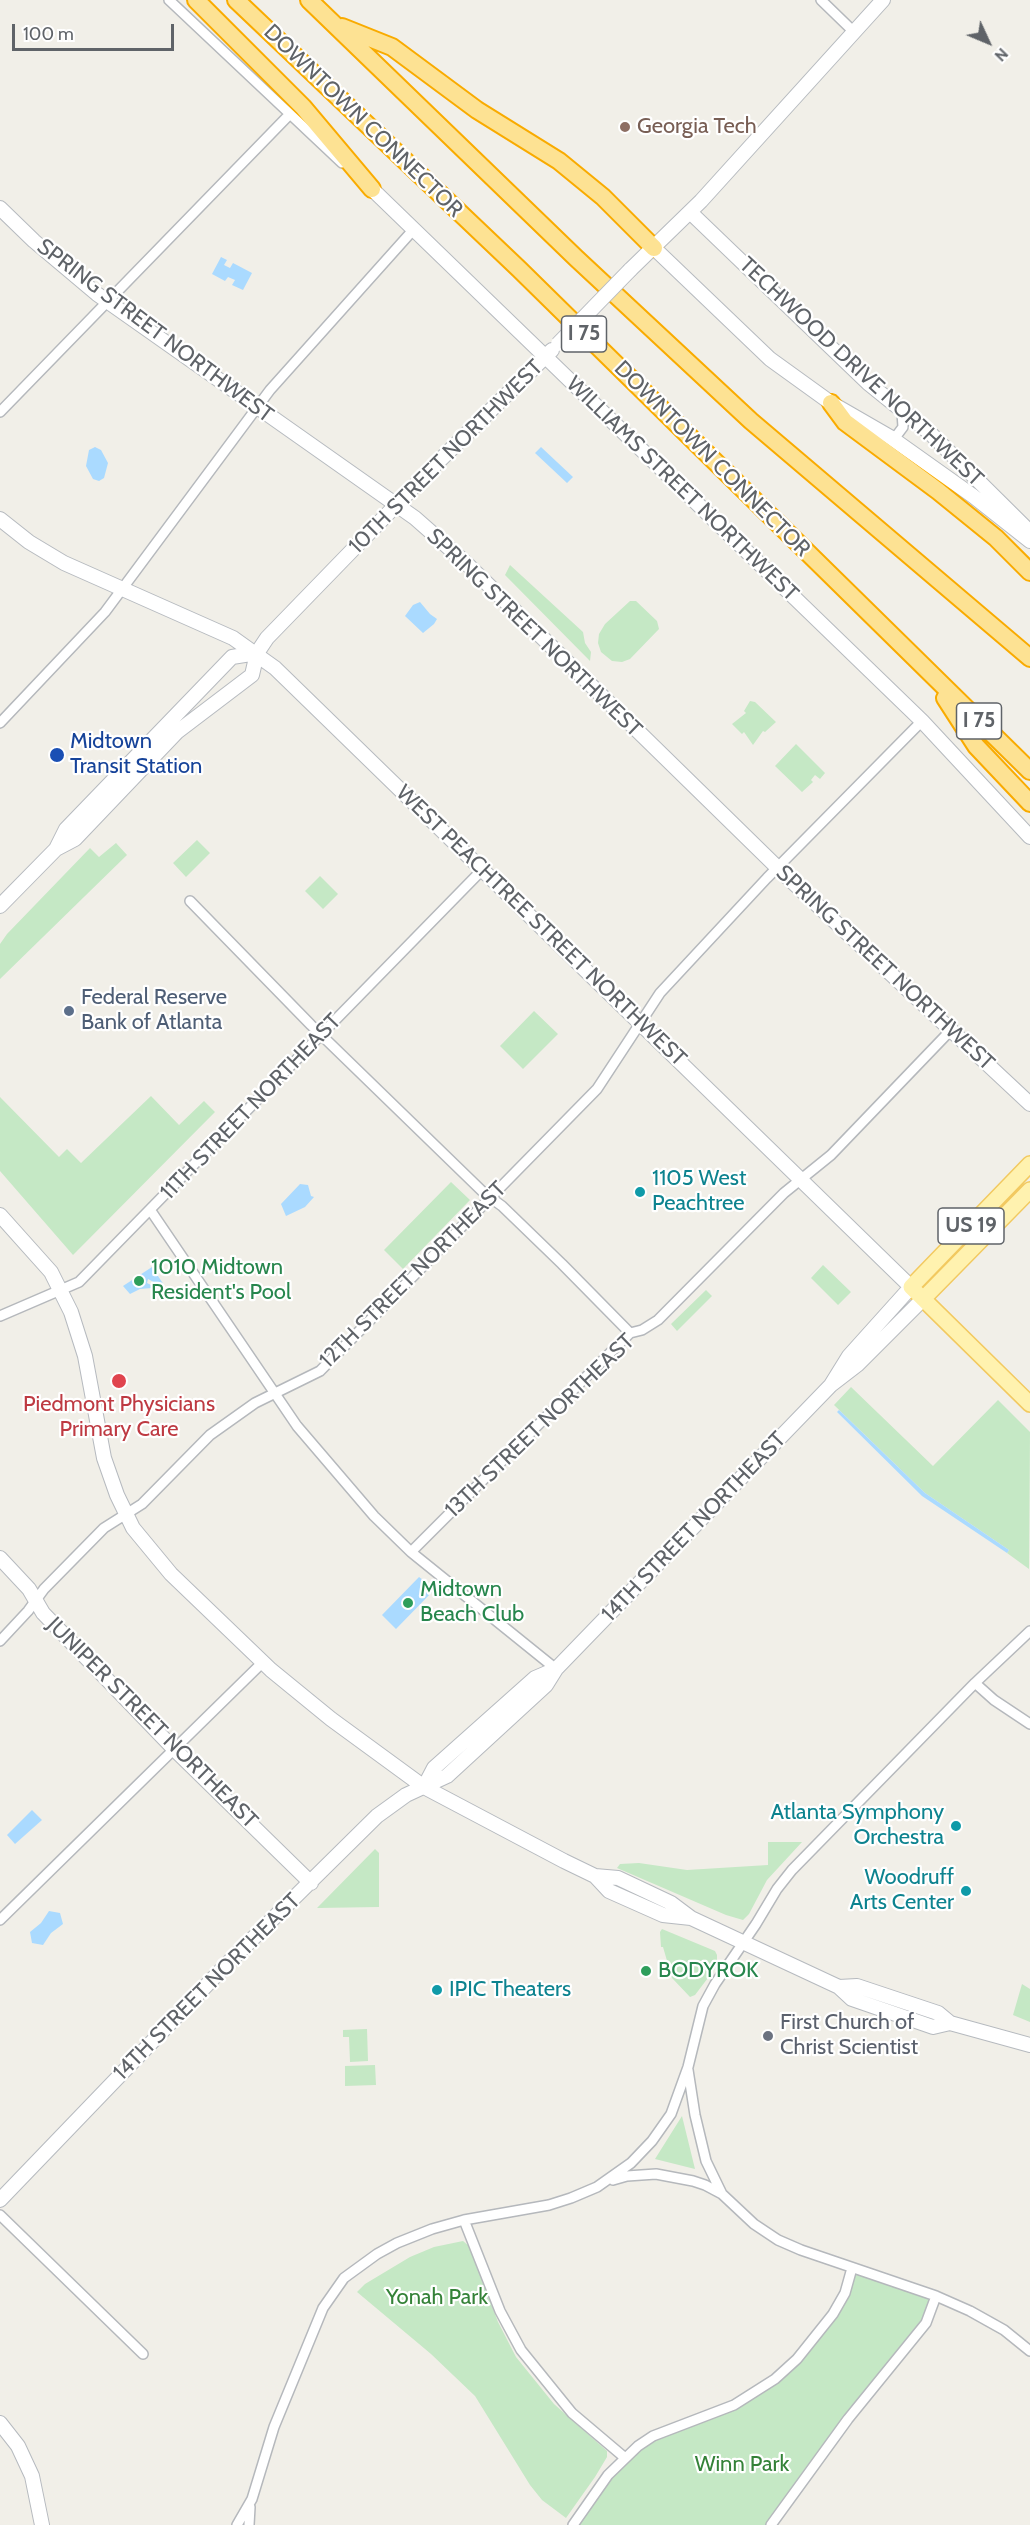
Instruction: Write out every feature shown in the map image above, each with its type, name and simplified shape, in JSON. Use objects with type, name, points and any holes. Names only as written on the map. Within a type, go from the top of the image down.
[{"type":"highway","points":[[196,0],[303,106],[372,189]]},
{"type":"highway","name":"DOWNTOWN CONNECTOR","points":[[236,0],[519,269],[1030,771]]},
{"type":"highway","name":"I 75","points":[[309,0],[576,258],[751,421],[1030,658]]},
{"type":"highway","points":[[333,23],[392,47],[477,110],[559,161],[603,197],[654,248]]},
{"type":"highway","points":[[831,403],[845,422],[938,491],[996,538],[1030,572]]},
{"type":"highway","points":[[928,672],[976,746],[1030,803]]},
{"type":"main road","name":"10TH STREET NORTHWEST","points":[[56,849],[75,839],[177,732],[252,675],[257,653],[267,638],[630,270],[691,213],[883,0]]},
{"type":"main road","name":"WILLIAMS STREET NORTHWEST","points":[[372,189],[922,721],[1030,837]]},
{"type":"main road","name":"SPRING STREET NORTHWEST","points":[[0,208],[42,248],[109,302],[415,518],[466,563],[778,868],[1030,1104]]},
{"type":"main road","name":"TECHWOOD DRIVE NORTHWEST","points":[[691,213],[835,352],[902,412],[930,433],[1030,532]]},
{"type":"main road","name":"TECHWOOD DRIVE NORTHWEST","points":[[654,248],[770,359],[831,403],[890,436],[1030,541]]},
{"type":"main road","name":"WEST PEACHTREE STREET NORTHWEST","points":[[0,519],[29,542],[64,563],[200,622],[257,653],[316,705],[1030,1404]]},
{"type":"main road","points":[[0,906],[56,849],[66,829],[232,657],[257,653]]},
{"type":"main road","name":"US 19","points":[[911,1287],[1030,1164]]},
{"type":"main road","points":[[923,1299],[1030,1190]]},
{"type":"main road","points":[[0,1215],[51,1272],[71,1312],[85,1356],[106,1468],[137,1534],[165,1568],[262,1663],[331,1719],[424,1786],[595,1876],[618,1878],[671,1903],[691,1918],[839,1987],[857,1986],[938,2013],[950,2024],[1030,2044]]},
{"type":"main road","name":"14TH STREET NORTHEAST","points":[[831,1385],[849,1356],[911,1287]]},
{"type":"main road","name":"14TH STREET NORTHEAST","points":[[0,2200],[226,1965],[311,1884],[377,1816],[400,1798],[424,1786],[434,1768],[535,1678],[556,1669],[831,1385],[857,1365],[923,1299]]},
{"type":"main road","name":"JUNIPER STREET NORTHEAST","points":[[0,1558],[29,1588],[43,1613],[174,1749],[311,1884]]},
{"type":"main road","points":[[0,2423],[18,2446],[32,2476],[42,2525]]},
{"type":"street","name":"WILLIAMS STREET NORTHWEST","points":[[170,0],[289,115],[372,189]]},
{"type":"street","points":[[821,0],[854,32]]},
{"type":"street","points":[[0,412],[289,115]]},
{"type":"street","points":[[0,723],[105,612],[256,407],[414,229]]},
{"type":"street","points":[[890,436],[897,435],[903,427],[902,412]]},
{"type":"street","name":"12TH STREET NORTHEAST","points":[[0,1641],[51,1581],[104,1528],[142,1504],[210,1435],[255,1403],[320,1371],[597,1089],[660,993],[922,721]]},
{"type":"street","name":"11TH STREET NORTHEAST","points":[[0,1316],[79,1282],[483,869]]},
{"type":"street","points":[[190,901],[321,1035],[490,1198],[578,1279],[630,1332]]},
{"type":"street","name":"13TH STREET NORTHEAST","points":[[411,1552],[630,1332],[642,1330],[658,1320],[800,1179],[831,1155],[951,1030]]},
{"type":"street","points":[[151,1210],[274,1394],[302,1431],[374,1516],[411,1552],[556,1669]]},
{"type":"street","points":[[597,2187],[631,2163],[652,2141],[671,2114],[688,2067],[703,2006],[715,1984],[792,1870],[975,1683],[1030,1631]]},
{"type":"street","points":[[0,1920],[262,1663]]},
{"type":"street","points":[[975,1683],[994,1700],[1030,1724]]},
{"type":"street","points":[[688,2067],[695,2115],[706,2161],[722,2194]]},
{"type":"street","points":[[249,2525],[252,2499],[276,2422],[323,2308],[335,2288],[355,2268],[397,2243],[464,2220],[549,2205],[627,2176],[656,2174],[693,2181],[722,2194],[754,2224],[778,2240],[936,2296],[1004,2330],[1030,2351]]},
{"type":"street","points":[[0,2215],[143,2354]]},
{"type":"street","points":[[464,2220],[500,2311],[521,2350],[572,2413],[624,2457]]},
{"type":"street","points":[[573,2525],[608,2475],[624,2457],[653,2436],[734,2405],[776,2379],[797,2359],[833,2314],[845,2293],[852,2268]]},
{"type":"street","points":[[771,2525],[848,2419],[926,2323],[936,2296]]},
{"type":"street","points":[[237,2525],[252,2499]]},
{"type":"green space","points":[[510,565],[583,632],[585,643],[591,652],[590,661],[505,575]]},
{"type":"green space","points":[[630,601],[636,601],[657,621],[659,629],[630,659],[622,662],[612,661],[601,652],[598,643],[599,634],[605,624]]},
{"type":"green space","points":[[750,701],[755,702],[776,722],[765,732],[763,731],[753,745],[744,732],[742,734],[732,724],[746,713],[744,711]]},
{"type":"green space","points":[[796,744],[825,773],[820,779],[815,775],[811,780],[813,782],[802,792],[775,766]]},
{"type":"green space","points":[[197,840],[210,853],[186,877],[173,863]]},
{"type":"green space","points":[[116,843],[127,855],[0,979],[0,944],[7,934],[90,848],[99,857]]},
{"type":"green space","points":[[320,876],[338,894],[323,909],[305,891]]},
{"type":"green space","points":[[534,1011],[558,1034],[523,1069],[500,1046]]},
{"type":"green space","points":[[151,1096],[179,1125],[204,1101],[215,1112],[73,1255],[0,1171],[0,1097],[59,1157],[67,1149],[81,1163]]},
{"type":"green space","points":[[451,1182],[470,1200],[403,1269],[384,1250]]},
{"type":"green space","points":[[823,1265],[851,1292],[838,1305],[811,1278]]},
{"type":"green space","points":[[706,1290],[712,1296],[677,1331],[671,1324]]},
{"type":"green space","points":[[851,1387],[933,1466],[998,1400],[1030,1432],[1029,1569],[1007,1553],[1009,1550],[925,1493],[834,1405]]},
{"type":"green space","points":[[768,1842],[802,1842],[767,1880],[749,1914],[743,1920],[726,1915],[617,1868],[620,1864],[639,1863],[687,1870],[768,1865]]},
{"type":"green space","points":[[375,1849],[379,1853],[379,1907],[317,1908]]},
{"type":"green space","points":[[662,1929],[715,1951],[717,1955],[717,1966],[695,1995],[690,1997],[672,1978],[663,1947],[661,1947],[660,1932]]},
{"type":"green space","points":[[1022,1984],[1030,1989],[1030,2022],[1013,2015]]},
{"type":"green space","points":[[367,2029],[368,2061],[350,2062],[349,2037],[343,2037],[343,2030]]},
{"type":"green space","points":[[375,2065],[376,2085],[345,2086],[345,2066]]},
{"type":"green space","points":[[682,2116],[695,2169],[655,2159]]},
{"type":"green space","name":"Yonah Park","points":[[463,2241],[469,2246],[498,2322],[516,2357],[554,2404],[607,2451],[607,2457],[595,2477],[566,2518],[542,2500],[530,2485],[475,2396],[431,2354],[357,2292],[365,2284],[410,2257],[434,2247]]},
{"type":"green space","name":"Winn Park","points":[[859,2265],[933,2295],[923,2321],[771,2525],[573,2525],[626,2455],[770,2381],[818,2326]]},
{"type":"water","points":[[221,257],[227,260],[224,265],[230,268],[233,263],[252,273],[243,290],[232,285],[235,280],[228,277],[225,281],[212,274]]},
{"type":"water","points":[[95,447],[101,450],[108,463],[104,478],[99,481],[93,479],[86,466],[89,450]]},
{"type":"water","points":[[541,447],[573,477],[567,483],[535,453]]},
{"type":"water","points":[[420,602],[437,619],[423,633],[405,616],[413,605]]},
{"type":"water","points":[[300,1184],[308,1185],[311,1196],[314,1197],[305,1207],[286,1216],[281,1204]]},
{"type":"water","name":"1010 Midtown Resident's Pool","points":[[152,1267],[164,1285],[163,1287],[148,1279],[147,1283],[153,1286],[152,1288],[140,1289],[130,1294],[123,1286]]},
{"type":"water","points":[[839,1410],[925,1493],[1009,1550],[1007,1553],[922,1496],[837,1412]]},
{"type":"water","name":"Midtown Beach Club","points":[[419,1577],[430,1585],[433,1591],[396,1629],[382,1615]]},
{"type":"water","points":[[32,1810],[42,1820],[15,1844],[7,1835]]},
{"type":"water","points":[[49,1911],[60,1913],[63,1924],[51,1933],[43,1945],[32,1943],[30,1932],[41,1923]]},
{"type":"place","name":"Georgia Tech","points":[[625,127]]},
{"type":"place","name":"Midtown Transit Station","points":[[57,755]]},
{"type":"place","name":"Federal Reserve Bank of Atlanta","points":[[69,1011]]},
{"type":"place","name":"1105 West Peachtree","points":[[640,1192]]},
{"type":"place","name":"1010 Midtown Resident's Pool","points":[[139,1281]]},
{"type":"place","name":"Piedmont Physicians Primary Care","points":[[119,1381]]},
{"type":"place","name":"Midtown Beach Club","points":[[408,1603]]},
{"type":"place","name":"Atlanta Symphony Orchestra","points":[[956,1826]]},
{"type":"place","name":"Woodruff Arts Center","points":[[966,1891]]},
{"type":"place","name":"BODYROK","points":[[646,1971]]},
{"type":"place","name":"IPIC Theaters","points":[[437,1990]]},
{"type":"place","name":"First Church of Christ Scientist","points":[[768,2036]]}]
